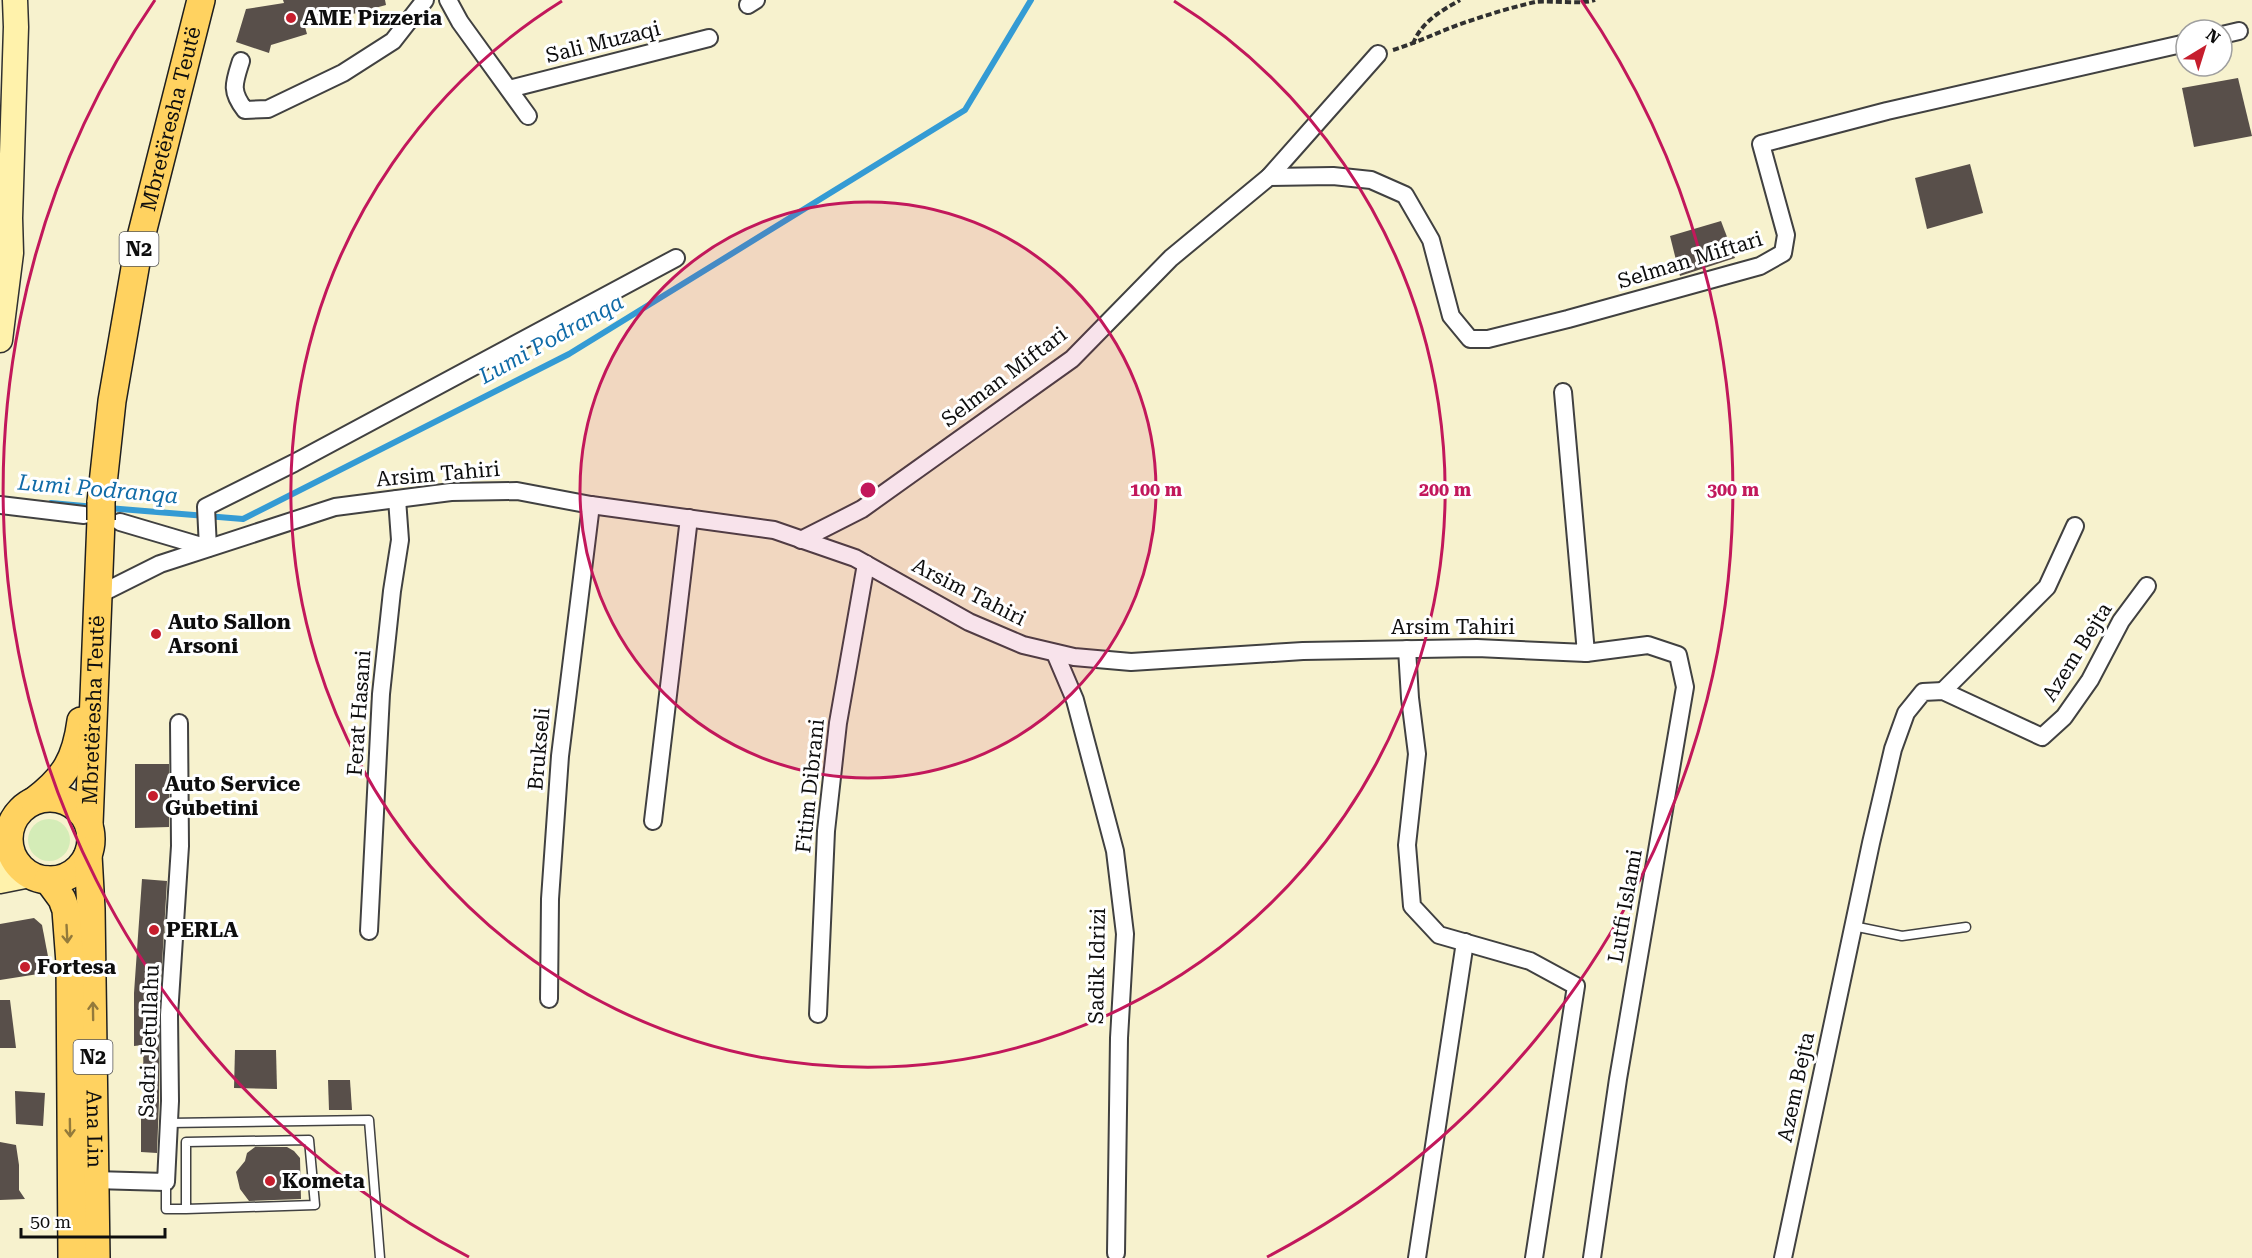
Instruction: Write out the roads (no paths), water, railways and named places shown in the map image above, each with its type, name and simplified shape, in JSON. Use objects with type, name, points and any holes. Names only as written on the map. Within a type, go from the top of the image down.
[{"type":"main road","name":"Mbretëresha Teutë","points":[[88,824],[102,515],[112,400],[139,245],[201,0]]},
{"type":"main road","name":"Mbretëresha Teutë","points":[[34,801],[53,787],[77,747],[98,595]]},
{"type":"main road","points":[[34,801],[43,798],[62,799],[78,809],[88,824]]},
{"type":"main road","name":"N2","points":[[34,801],[25,806],[13,820],[5,855],[39,878]]},
{"type":"main road","name":"N2","points":[[88,824],[91,845],[88,855]]},
{"type":"main road","points":[[39,878],[57,880],[72,874],[88,855]]},
{"type":"main road","name":"Ana Lin","points":[[88,855],[92,920],[96,1258]]},
{"type":"main road","name":"Ana Lin","points":[[39,878],[62,899],[66,910],[70,963],[72,1258]]},
{"type":"street","points":[[1,328],[11,253],[5,218],[16,27],[15,0]]},
{"type":"street","points":[[241,61],[235,80],[235,98],[245,110],[268,109],[343,74],[393,40],[425,0]]},
{"type":"street","points":[[448,0],[460,22],[528,116]]},
{"type":"street","points":[[2234,32],[2239,31]]},
{"type":"street","name":"Sali Muzaqi","points":[[509,89],[709,39]]},
{"type":"street","name":"Selman Miftari","points":[[1269,177],[1333,176],[1371,180],[1405,195],[1431,240],[1451,316],[1470,339],[1488,339],[1760,266],[1784,253],[1786,235],[1761,144],[1887,111],[2174,46]]},
{"type":"street","name":"Selman Miftari","points":[[801,540],[862,509],[1072,358],[1171,258],[1269,177],[1378,54]]},
{"type":"street","points":[[0,505],[102,515],[208,548],[206,507],[294,463],[676,258]]},
{"type":"street","points":[[1563,392],[1586,653]]},
{"type":"street","name":"Arsim Tahiri","points":[[98,595],[160,564],[335,507],[451,492],[517,491],[591,505],[774,530],[855,558],[969,622],[1023,645],[1074,657],[1131,662],[1303,651],[1477,648],[1586,653]]},
{"type":"street","name":"Ferat Hasani","points":[[369,932],[381,694],[400,540],[397,499]]},
{"type":"street","name":"Brukseli","points":[[549,999],[550,899],[560,756],[591,505]]},
{"type":"street","points":[[653,822],[689,518]]},
{"type":"street","name":"Azem Bejta","points":[[1943,691],[2047,587],[2075,526]]},
{"type":"street","name":"Fitim Dibrani","points":[[818,1014],[826,831],[838,723],[866,564]]},
{"type":"street","name":"Azem Bejta","points":[[1783,1258],[1853,926],[1893,749],[1906,713],[1923,692],[1943,691],[2042,737],[2064,717],[2090,680],[2121,621],[2147,586]]},
{"type":"street","name":"Lutfi Islami","points":[[1586,653],[1648,645],[1678,655],[1685,687],[1618,1079],[1592,1258]]},
{"type":"street","points":[[1407,649],[1417,754],[1407,845],[1412,906],[1439,935],[1530,961],[1576,986],[1534,1258]]},
{"type":"street","name":"Sadik Idrizi","points":[[1055,653],[1075,700],[1115,851],[1125,934],[1119,1038],[1116,1253]]},
{"type":"street","name":"Sadri Jetullahu","points":[[166,1182],[170,1015],[180,846],[179,723]]},
{"type":"street","points":[[0,881],[39,878]]},
{"type":"street","points":[[1417,1258],[1465,942]]},
{"type":"street","points":[[94,1180],[166,1182]]},
{"type":"lane","points":[[1853,926],[1902,936],[1966,927]]},
{"type":"lane","points":[[169,1123],[369,1120],[380,1258]]},
{"type":"lane","points":[[166,1182],[166,1209],[186,1209],[315,1204],[309,1140],[186,1142],[186,1209]]},
{"type":"waterway","name":"Lumi Podranqa","points":[[108,508],[243,519],[569,354],[965,110],[1031,0]]},
{"type":"waterway","name":"Lumi Podranqa","points":[[51,503],[95,507]]},
{"type":"place","name":"AME Pizzeria","points":[[291,18]]},
{"type":"place","name":"Auto Sallon Arsoni","points":[[156,634]]},
{"type":"place","name":"Auto Service Gubetini","points":[[153,796]]},
{"type":"place","name":"PERLA","points":[[154,930]]},
{"type":"place","name":"Fortesa","points":[[25,967]]},
{"type":"place","name":"Kometa","points":[[270,1181]]}]
